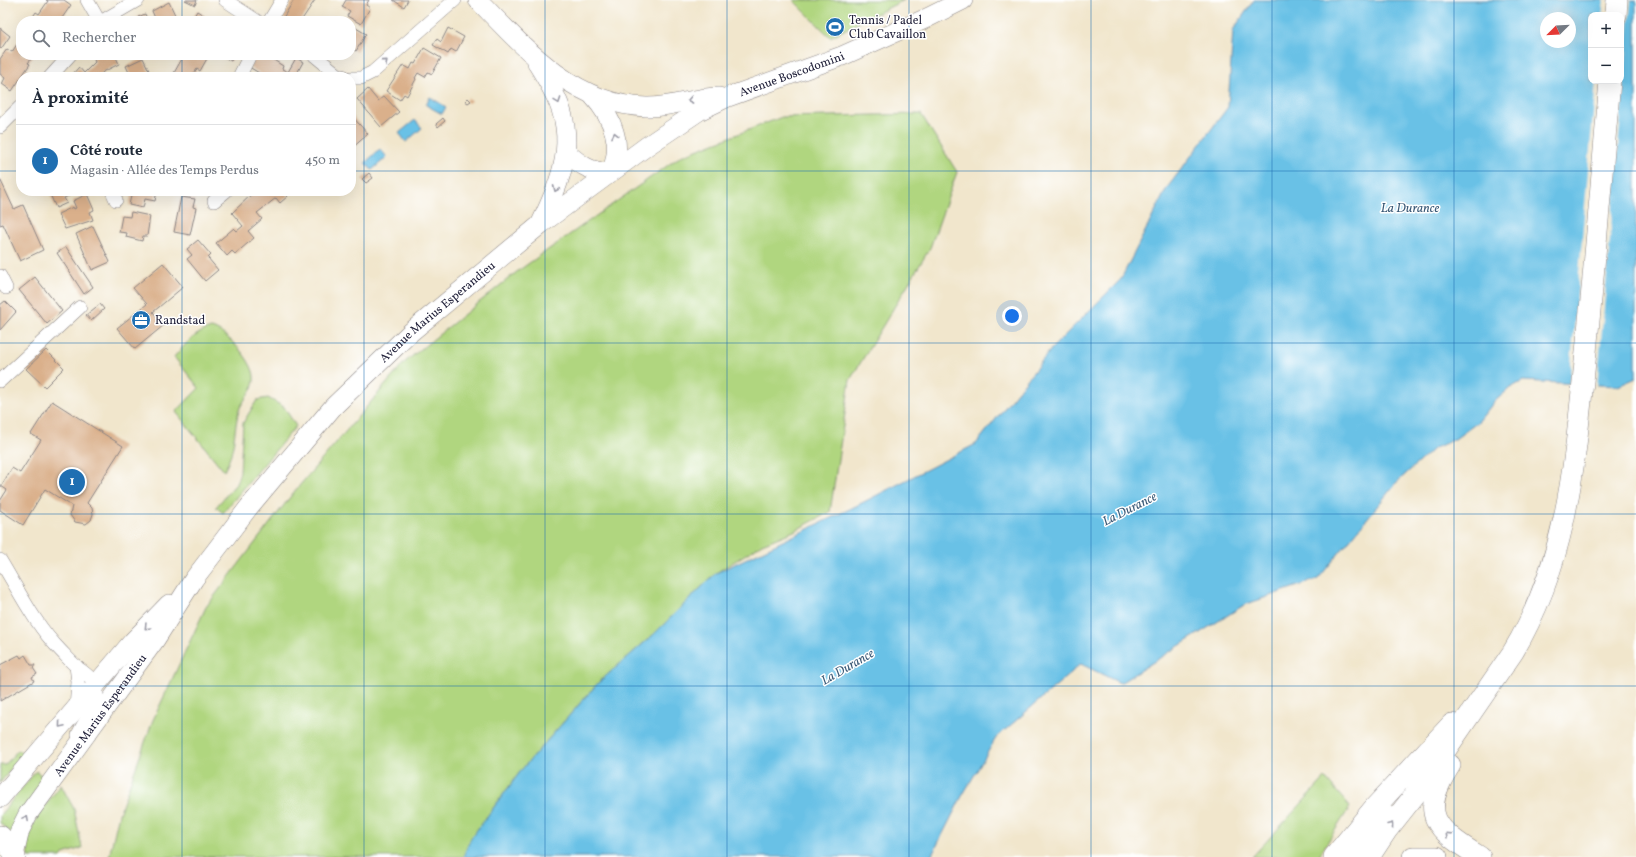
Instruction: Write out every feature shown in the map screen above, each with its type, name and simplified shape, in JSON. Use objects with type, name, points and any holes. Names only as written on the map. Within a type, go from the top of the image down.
[{"type":"main road","points":[[478,0],[532,55],[565,79],[593,96],[623,104],[649,107],[707,97],[728,97]]},
{"type":"main road","name":"Avenue Boscodomini","points":[[728,97],[842,56],[927,18],[963,0]]},
{"type":"main road","points":[[1616,12],[1617,0]]},
{"type":"main road","points":[[532,55],[560,106],[565,128],[567,153],[561,179],[541,224]]},
{"type":"main road","points":[[1369,857],[1499,674],[1525,633],[1542,595],[1556,555],[1574,471],[1610,84]]},
{"type":"main road","points":[[567,153],[582,166],[594,172],[610,173],[614,165],[617,153],[615,133],[607,113],[593,96]]},
{"type":"main road","name":"Avenue Marius Esperandieu","points":[[15,856],[20,830],[28,814],[155,640],[194,579],[249,507],[312,430],[350,390],[411,332],[541,224],[676,126],[699,111],[728,97]]},
{"type":"main road","name":"Avenue Marius Esperandieu","points":[[0,798],[76,708],[86,674],[121,654],[194,579]]},
{"type":"main road","points":[[1351,857],[1382,814],[1499,674]]},
{"type":"main road","points":[[1480,857],[1451,838],[1443,830],[1437,821],[1434,796],[1441,780],[1465,742],[1499,674]]},
{"type":"main road","points":[[1334,857],[1417,761],[1475,701]]},
{"type":"main road","points":[[0,836],[15,856]]},
{"type":"main road","points":[[1412,857],[1437,857]]},
{"type":"street","points":[[87,0],[97,16]]},
{"type":"street","points":[[109,16],[138,0]]},
{"type":"street","points":[[225,0],[249,16]]},
{"type":"street","points":[[274,16],[282,0]]},
{"type":"street","points":[[356,78],[361,78],[373,72],[456,0]]},
{"type":"street","points":[[55,72],[65,60]]},
{"type":"street","points":[[242,72],[248,60]]},
{"type":"street","points":[[320,60],[335,72]]},
{"type":"street","points":[[0,127],[16,111]]},
{"type":"street","points":[[214,200],[219,196]]},
{"type":"street","points":[[0,276],[6,288]]},
{"type":"street","points":[[0,381],[80,307]]},
{"type":"street","points":[[0,560],[49,639],[86,674],[98,693],[95,703],[81,726],[69,757]]},
{"type":"street","points":[[76,708],[78,682],[86,674]]},
{"type":"green space","name":"Tennis / Padel Club Cavaillon","points":[[793,0],[904,0],[830,37]]},
{"type":"green space","points":[[921,114],[957,172],[930,248],[850,380],[830,512],[794,531],[762,544],[716,573],[653,635],[598,683],[523,768],[471,838],[463,857],[109,857],[119,814],[153,720],[206,607],[294,492],[405,362],[518,271],[681,156],[782,117]]},
{"type":"green space","points":[[211,328],[224,335],[238,348],[249,363],[254,376],[251,390],[239,410],[231,456],[224,471],[176,412],[199,388],[174,357],[191,340],[205,330]]},
{"type":"green space","points":[[268,398],[284,407],[296,426],[223,513],[216,507],[236,484],[240,472],[243,423],[257,400]]},
{"type":"green space","points":[[18,750],[23,754],[0,783],[0,765],[5,765]]},
{"type":"green space","points":[[36,771],[46,779],[12,834],[0,823],[0,815]]},
{"type":"green space","points":[[1325,778],[1350,807],[1318,857],[1252,857]]},
{"type":"green space","points":[[61,785],[74,809],[82,848],[63,854],[61,857],[29,857],[28,846],[32,827],[42,810]]},
{"type":"water","name":"La Durance","points":[[1254,0],[1636,0],[1636,378],[1618,386],[1523,381],[1510,388],[1494,402],[1478,422],[1455,439],[1433,449],[1396,483],[1318,579],[1244,605],[1120,683],[1081,664],[996,738],[961,798],[931,857],[463,857],[471,838],[523,768],[598,683],[653,635],[716,573],[856,506],[976,444],[1053,347],[1121,279],[1167,188],[1228,107],[1233,30]]},
{"type":"water","points":[[430,97],[446,107],[442,114],[426,105]]},
{"type":"water","points":[[415,120],[422,128],[406,142],[399,133]]},
{"type":"water","points":[[380,149],[387,157],[372,170],[365,163]]},
{"type":"pier","points":[[1604,0],[1631,0],[1624,80],[1624,12],[1602,12]]},
{"type":"pier","points":[[1596,84],[1624,84],[1597,387],[1569,386]]},
{"type":"building","points":[[46,0],[64,0],[71,5],[63,16],[33,16],[36,12],[39,14],[48,1]]},
{"type":"building","points":[[185,0],[197,0],[195,5]]},
{"type":"building","points":[[294,0],[315,0],[304,16],[284,16]]},
{"type":"building","points":[[346,0],[369,0],[366,5],[370,8],[361,24],[356,21],[356,16],[347,16],[350,11],[342,7]]},
{"type":"building","points":[[393,0],[408,0],[404,7]]},
{"type":"building","points":[[169,2],[176,16],[154,16],[152,11]]},
{"type":"building","points":[[197,11],[205,16],[194,16]]},
{"type":"building","points":[[0,28],[10,36],[1,49],[0,48]]},
{"type":"building","points":[[356,28],[366,34],[356,51]]},
{"type":"building","points":[[448,28],[464,37],[456,52],[451,49],[448,54],[433,45],[437,39],[441,42]]},
{"type":"building","points":[[16,46],[16,60],[30,60],[28,63],[30,64],[25,72],[16,72],[16,85],[12,91],[2,84],[5,78],[0,74],[0,59],[7,49],[12,52]]},
{"type":"building","points":[[424,48],[441,58],[432,74],[428,72],[425,77],[418,73],[407,96],[404,94],[400,100],[386,91],[403,65],[410,69],[413,63],[415,64]]},
{"type":"building","points":[[94,60],[117,60],[119,64],[103,72],[85,72],[95,62]]},
{"type":"building","points":[[139,60],[144,60],[150,72],[129,72],[126,66]]},
{"type":"building","points":[[181,60],[206,60],[200,71],[197,69],[195,72],[175,72]]},
{"type":"building","points":[[254,60],[274,60],[283,66],[282,69],[288,72],[258,72],[249,67]]},
{"type":"building","points":[[295,60],[303,62],[298,72],[288,72]]},
{"type":"building","points":[[79,67],[83,72],[74,72]]},
{"type":"building","points":[[368,89],[378,101],[384,96],[399,112],[381,127],[357,99]]},
{"type":"building","points":[[468,98],[471,101],[468,103],[465,101]]},
{"type":"building","points":[[443,118],[445,121],[438,127],[436,124]]},
{"type":"building","points":[[356,121],[368,134],[356,145]]},
{"type":"building","points":[[369,173],[373,178],[366,183],[362,179]]},
{"type":"building","points":[[0,179],[14,209],[23,205],[43,250],[20,261],[3,224],[0,225]]},
{"type":"building","points":[[51,196],[69,196],[64,198],[67,203],[56,208]]},
{"type":"building","points":[[83,196],[88,196],[94,210],[90,212],[93,220],[65,229],[58,214],[73,207],[74,209],[76,208],[73,201]]},
{"type":"building","points":[[131,196],[156,196],[155,201],[145,199],[143,208],[129,205]]},
{"type":"building","points":[[250,196],[288,196],[280,203],[276,198],[257,213],[262,219],[248,231],[254,238],[235,254],[232,251],[227,256],[216,243],[234,228],[237,231],[243,226],[232,213]]},
{"type":"building","points":[[181,197],[195,199],[193,207],[196,208],[190,235],[174,232]]},
{"type":"building","points":[[131,212],[150,216],[147,236],[143,236],[142,241],[126,237],[127,233],[119,232],[122,216],[130,217]]},
{"type":"building","points":[[93,226],[110,262],[92,270],[76,234]]},
{"type":"building","points":[[198,240],[211,255],[208,258],[218,270],[205,281],[187,259],[192,255],[187,249]]},
{"type":"building","points":[[66,247],[93,287],[84,294],[57,253]]},
{"type":"building","points":[[163,263],[183,287],[153,312],[164,325],[135,349],[117,328],[147,304],[133,288]]},
{"type":"building","points":[[35,277],[62,311],[47,324],[19,290]]},
{"type":"building","points":[[5,301],[16,312],[0,330],[0,305]]},
{"type":"building","points":[[100,304],[104,309],[91,321],[86,315]]},
{"type":"building","points":[[46,350],[64,368],[45,387],[26,369]]},
{"type":"building","points":[[52,401],[123,446],[87,503],[92,508],[93,514],[91,520],[86,524],[75,522],[70,515],[72,506],[45,489],[23,525],[0,510],[0,501],[7,490],[1,486],[12,468],[20,473],[41,440],[31,434]]},
{"type":"building","points":[[19,655],[21,658],[25,655],[31,665],[35,665],[33,668],[37,674],[32,677],[34,681],[0,701],[0,665]]},
{"type":"place","name":"Tennis / Padel Club Cavaillon","points":[[835,27]]},
{"type":"place","name":"Randstad","points":[[141,320]]},
{"type":"place","name":"Côté route","points":[[72,482]]}]
